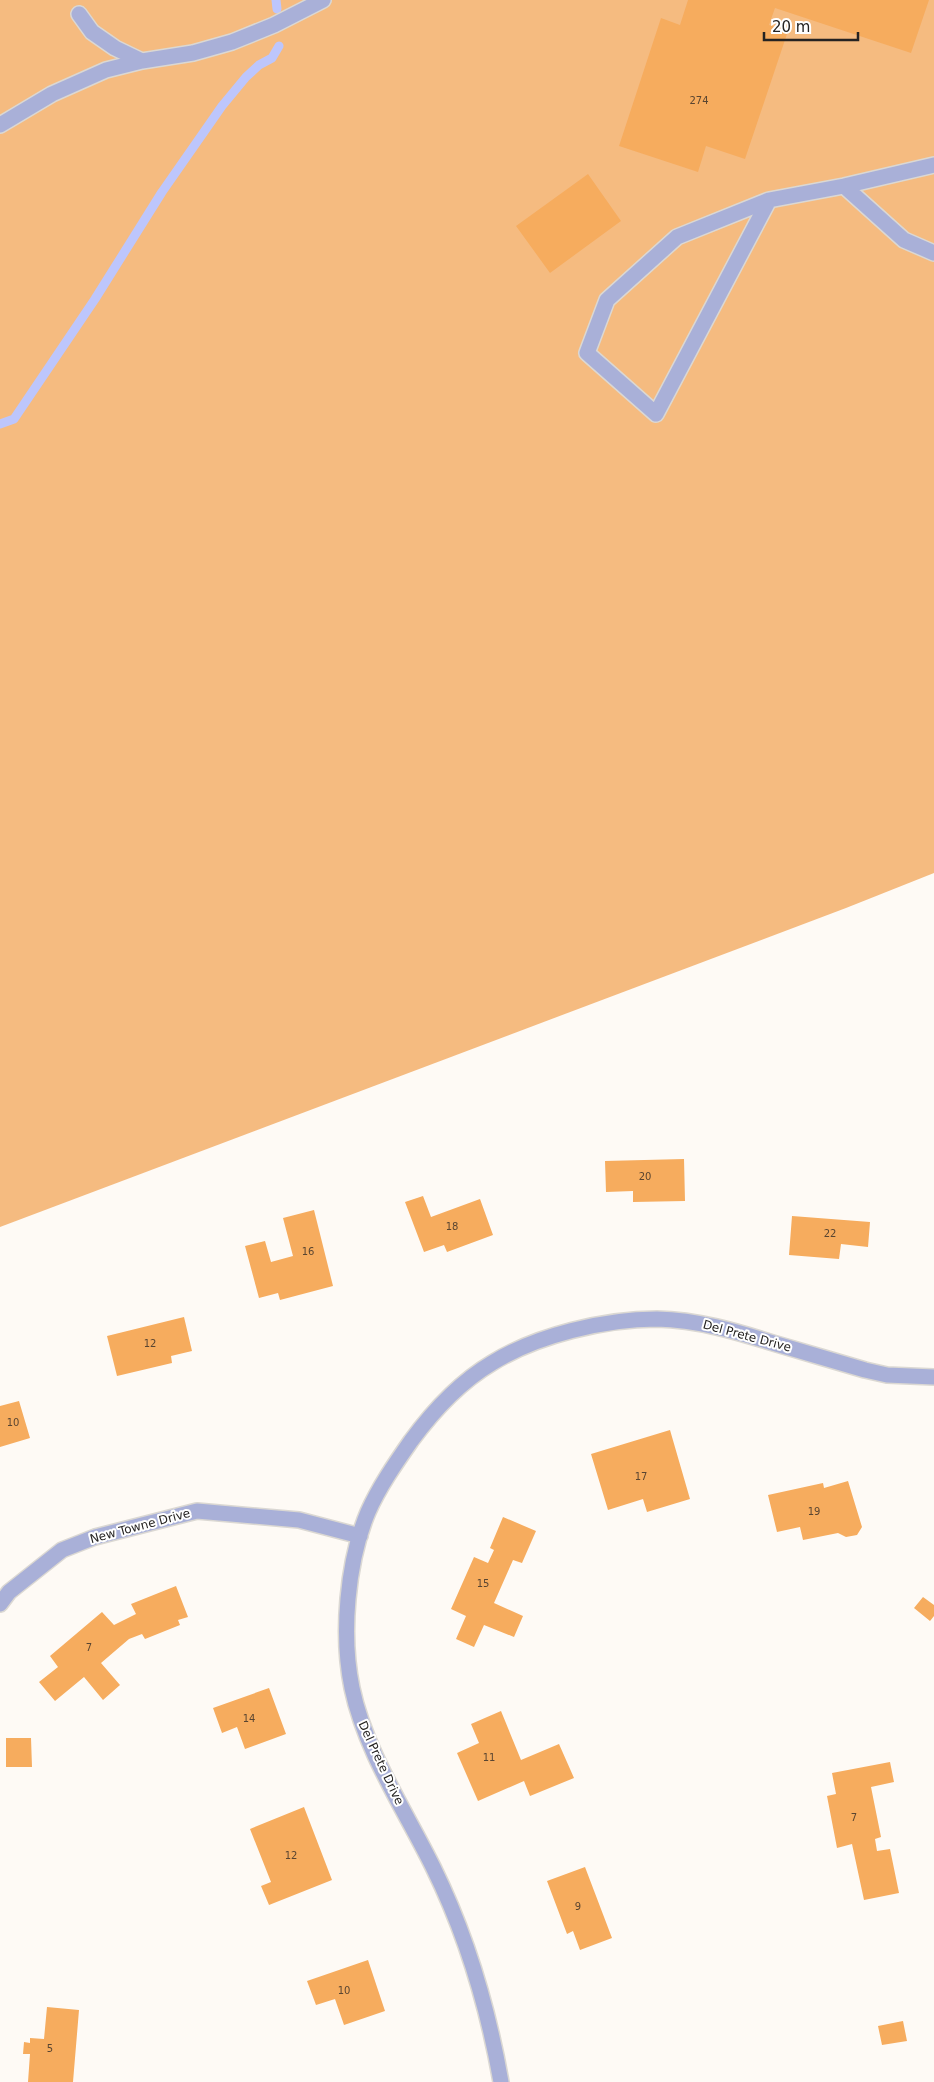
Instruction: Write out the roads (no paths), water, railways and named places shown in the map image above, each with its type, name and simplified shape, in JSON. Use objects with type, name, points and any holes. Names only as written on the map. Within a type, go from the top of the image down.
[{"type":"street","points":[[0,125],[61,90],[106,70],[142,61],[193,53],[232,42],[274,25],[323,0]]},
{"type":"street","points":[[79,14],[92,32],[115,48],[142,61]]},
{"type":"street","points":[[769,200],[656,414],[587,353],[607,300],[677,237],[769,200],[844,186],[934,165]]},
{"type":"street","points":[[844,186],[904,240],[934,253]]},
{"type":"street","name":"Del Prete Drive","points":[[501,2082],[482,1997],[465,1945],[434,1869],[372,1748],[352,1689],[348,1660],[351,1577],[360,1536],[380,1488],[398,1460],[440,1406],[464,1383],[491,1363],[517,1349],[575,1331],[633,1321],[675,1320],[696,1322],[720,1327],[865,1370],[896,1376],[934,1377]]},
{"type":"street","name":"New Towne Drive","points":[[0,1604],[10,1592],[62,1550],[95,1537],[197,1511],[299,1520],[360,1536]]},
{"type":"waterway","points":[[276,0],[277,9]]},
{"type":"waterway","points":[[0,424],[14,419],[95,299],[162,192],[222,106],[246,77],[259,65],[272,58],[279,46]]}]
